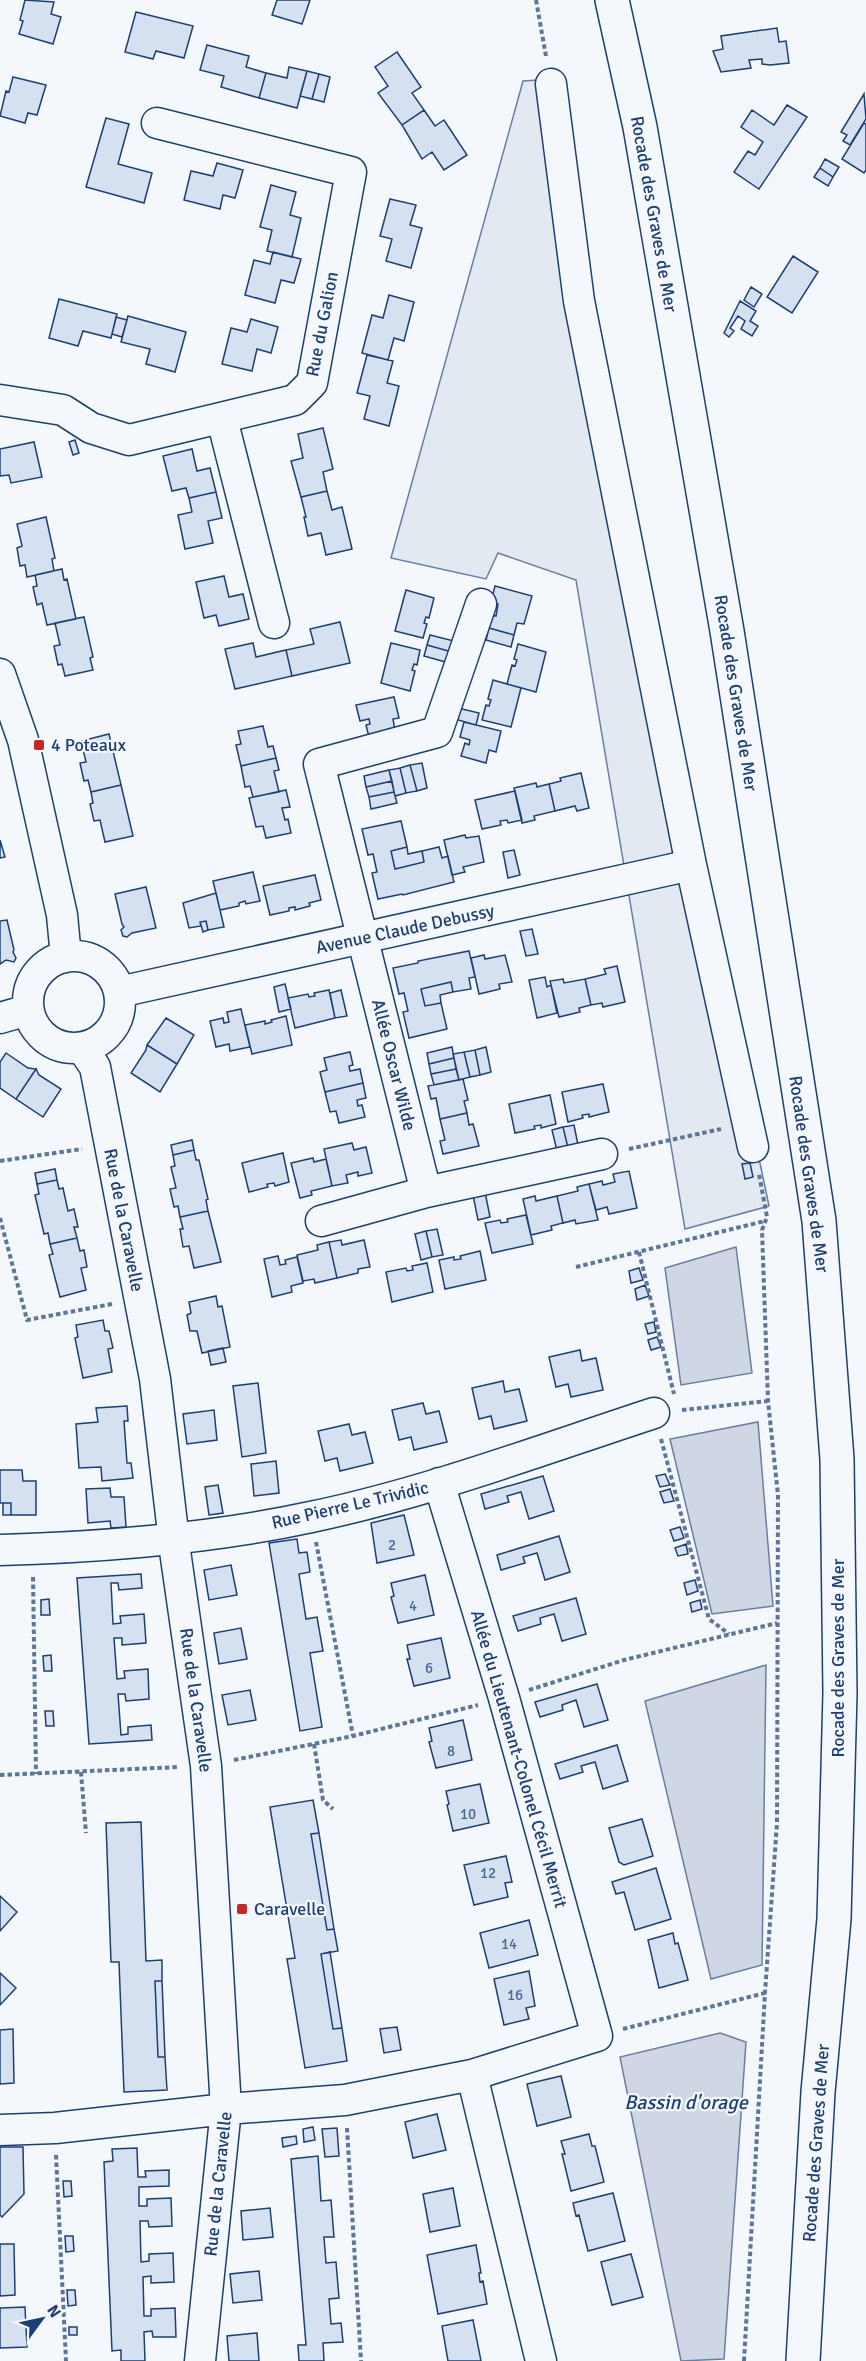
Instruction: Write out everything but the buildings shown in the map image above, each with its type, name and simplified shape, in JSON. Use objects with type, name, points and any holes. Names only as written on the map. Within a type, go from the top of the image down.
[{"type":"main road","name":"Rocade des Graves de Mer","points":[[612,0],[640,127],[727,631],[819,1221],[837,1459],[840,1694],[834,1919],[818,2092],[803,2361]]},
{"type":"street","points":[[551,84],[579,301],[692,865],[751,1135]]},
{"type":"street","name":"Rue du Galion","points":[[0,400],[63,410],[91,428],[129,440],[295,400],[312,382],[351,172],[157,123]]},
{"type":"street","points":[[222,419],[274,622]]},
{"type":"street","name":"Allée Oscar Wilde","points":[[426,1192],[319,764],[436,732],[481,604]]},
{"type":"street","points":[[0,674],[11,733],[62,915],[66,957]]},
{"type":"street","name":"Avenue Claude Debussy","points":[[119,992],[692,865]]},
{"type":"street","points":[[66,957],[93,960],[105,968],[114,979],[119,992],[120,1007],[112,1028],[96,1043],[82,1048],[68,1048],[48,1040],[33,1024],[28,1010],[28,996],[36,976],[52,962],[66,957]]},
{"type":"street","points":[[0,1018],[28,1010]]},
{"type":"street","name":"Rue de la Caravelle","points":[[82,1048],[95,1067],[155,1379],[174,1540],[207,1766],[226,2109],[200,2361]]},
{"type":"street","points":[[321,1221],[426,1192],[602,1154]]},
{"type":"street","name":"Rue Pierre Le Trividic","points":[[0,1550],[174,1540],[311,1517],[439,1483],[666,1412]]},
{"type":"street","name":"Allée du Lieutenant-Colonel Cécil Merrit","points":[[439,1483],[504,1698],[597,2036]]},
{"type":"street","points":[[0,2130],[55,2128],[226,2109],[345,2100],[472,2075],[597,2036]]},
{"type":"street","points":[[472,2075],[542,2361]]},
{"type":"path","points":[[536,0],[551,84]]},
{"type":"path","points":[[602,1154],[751,1135],[767,1217],[762,1230],[768,1401],[778,1495],[777,1823],[744,2361]]},
{"type":"path","points":[[0,1161],[110,1144]]},
{"type":"path","points":[[0,1218],[27,1320],[140,1298]]},
{"type":"path","points":[[576,1267],[765,1221]]},
{"type":"path","points":[[639,1252],[666,1412],[709,1619],[730,1635]]},
{"type":"path","points":[[666,1412],[768,1401]]},
{"type":"path","points":[[311,1517],[353,1736]]},
{"type":"path","points":[[0,1775],[36,1774],[32,1549]]},
{"type":"path","points":[[624,1660],[777,1623]]},
{"type":"path","points":[[314,1744],[323,1800],[333,1809]]},
{"type":"path","points":[[81,1772],[86,1833]]},
{"type":"path","points":[[597,2036],[765,1993]]},
{"type":"path","points":[[345,2100],[361,2361]]},
{"type":"path","points":[[55,2128],[66,2361]]},
{"type":"shaded area","points":[[538,80],[677,769],[769,1206],[685,1229],[576,580],[498,553],[486,579],[391,558],[523,81]]},
{"type":"water","points":[[736,1247],[752,1373],[681,1385],[665,1268]]},
{"type":"water","points":[[758,1422],[773,1606],[712,1614],[670,1439]]},
{"type":"water","points":[[766,1665],[762,1965],[711,1979],[645,1701]]},
{"type":"water","name":"Bassin d'orage","points":[[720,2033],[746,2042],[724,2359],[681,2361],[620,2057]]},
{"type":"place","name":"4 Poteaux","points":[[39,745]]},
{"type":"place","name":"Caravelle","points":[[242,1909]]}]
